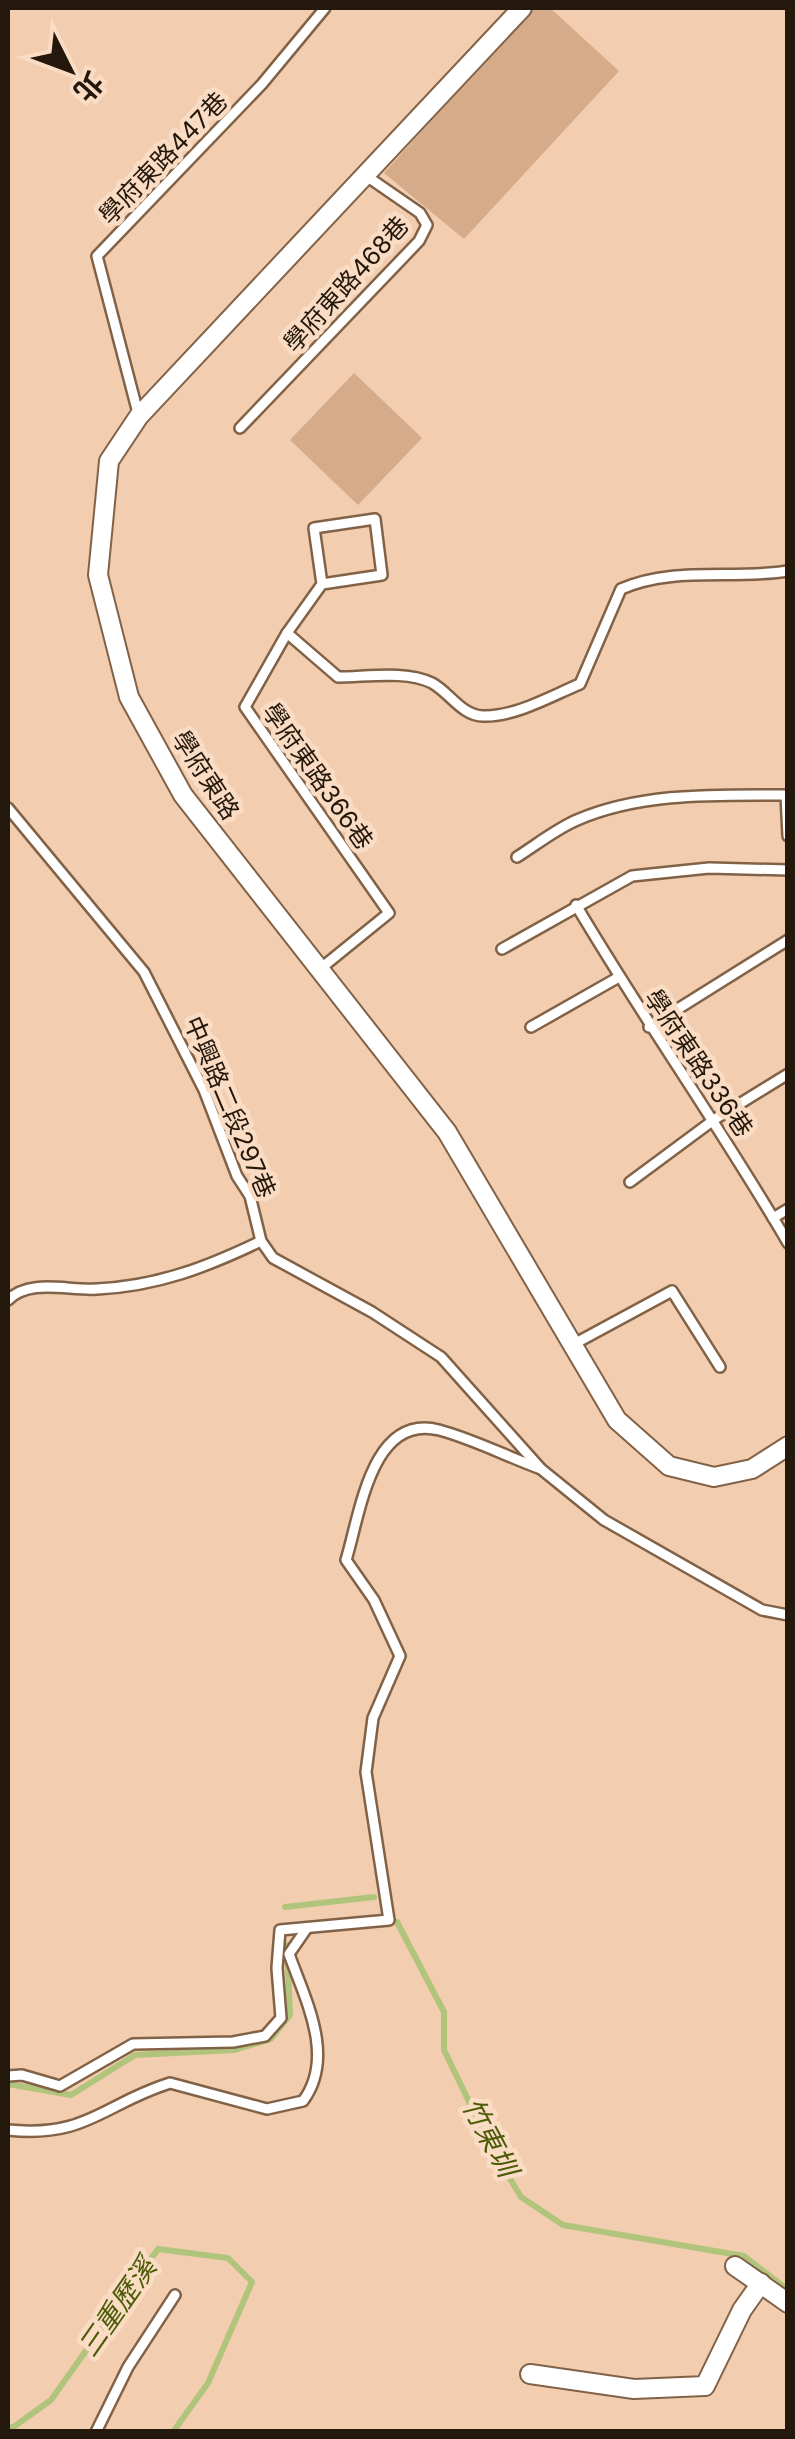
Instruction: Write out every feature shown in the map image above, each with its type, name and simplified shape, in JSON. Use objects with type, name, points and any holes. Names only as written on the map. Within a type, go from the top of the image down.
[{"type":"street","name":"學府東路","points":[[522,8],[139,416],[108,461],[98,575],[129,698],[183,795],[447,1132],[617,1420],[670,1466],[714,1477],[752,1468],[788,1446]]},
{"type":"street","points":[[735,2266],[788,2303]]},
{"type":"street","points":[[530,2374],[634,2389],[706,2386],[742,2310],[761,2283]]},
{"type":"lane","name":"學府東路447巷","points":[[139,416],[98,256],[262,84],[325,8]]},
{"type":"lane","name":"學府東路468巷","points":[[240,428],[419,241],[427,225],[420,213],[366,176]]},
{"type":"lane","points":[[322,584],[382,575],[375,520],[314,528],[322,584],[288,633],[338,677],[412,677],[432,683],[471,714],[485,717],[580,684],[621,589],[665,576],[749,577],[788,570]]},
{"type":"lane","name":"學府東路366巷","points":[[288,633],[245,707],[389,913],[320,969]]},
{"type":"lane","points":[[517,857],[575,820],[632,803],[710,796],[786,795],[788,836]]},
{"type":"lane","name":"中興路二段297巷","points":[[8,808],[78,889],[153,988],[204,1090],[237,1176],[250,1196],[260,1241]]},
{"type":"lane","points":[[502,949],[632,876],[710,868],[788,870]]},
{"type":"lane","name":"學府東路336巷","points":[[576,905],[649,1027],[715,1119],[788,1242]]},
{"type":"lane","points":[[649,1027],[788,940]]},
{"type":"lane","points":[[531,1026],[619,977]]},
{"type":"lane","points":[[630,1182],[715,1119],[788,1074]]},
{"type":"lane","points":[[773,1218],[788,1210]]},
{"type":"lane","points":[[8,1300],[17,1291],[33,1288],[95,1289],[152,1284],[196,1272],[260,1241],[274,1258],[372,1312],[442,1357],[542,1469],[580,1502],[645,1546],[762,1610],[788,1615]]},
{"type":"lane","points":[[574,1344],[672,1291],[720,1366]]},
{"type":"lane","points":[[8,2076],[22,2075],[60,2086],[133,2044],[233,2042],[265,2036],[281,2018],[276,1968],[280,1930],[390,1920],[366,1772],[374,1718],[400,1656],[374,1600],[346,1560],[377,1460],[392,1438],[414,1429],[426,1429],[542,1469]]},
{"type":"lane","points":[[8,2130],[44,2133],[89,2123],[170,2083],[268,2109],[303,2101],[313,2087],[318,2034],[289,1954],[307,1928]]},
{"type":"lane","points":[[96,2432],[128,2366],[175,2295]]},
{"type":"shaded area","points":[[533,8],[550,8],[619,71],[464,239],[384,173]]},
{"type":"shaded area","points":[[354,373],[422,438],[358,505],[290,440]]},
{"type":"waterway","name":"竹東圳","points":[[285,1907],[374,1897]]},
{"type":"waterway","name":"竹東圳","points":[[397,1922],[444,2012],[444,2050],[490,2145],[521,2197],[563,2225],[744,2256],[788,2290]]},
{"type":"waterway","name":"竹東圳","points":[[8,2084],[71,2095],[135,2055],[234,2050],[271,2039],[290,2015],[287,1945]]},
{"type":"waterway","name":"三重歷溪","points":[[8,2426],[12,2428],[51,2400],[158,2249],[228,2258],[252,2282],[208,2383],[173,2432]]}]
